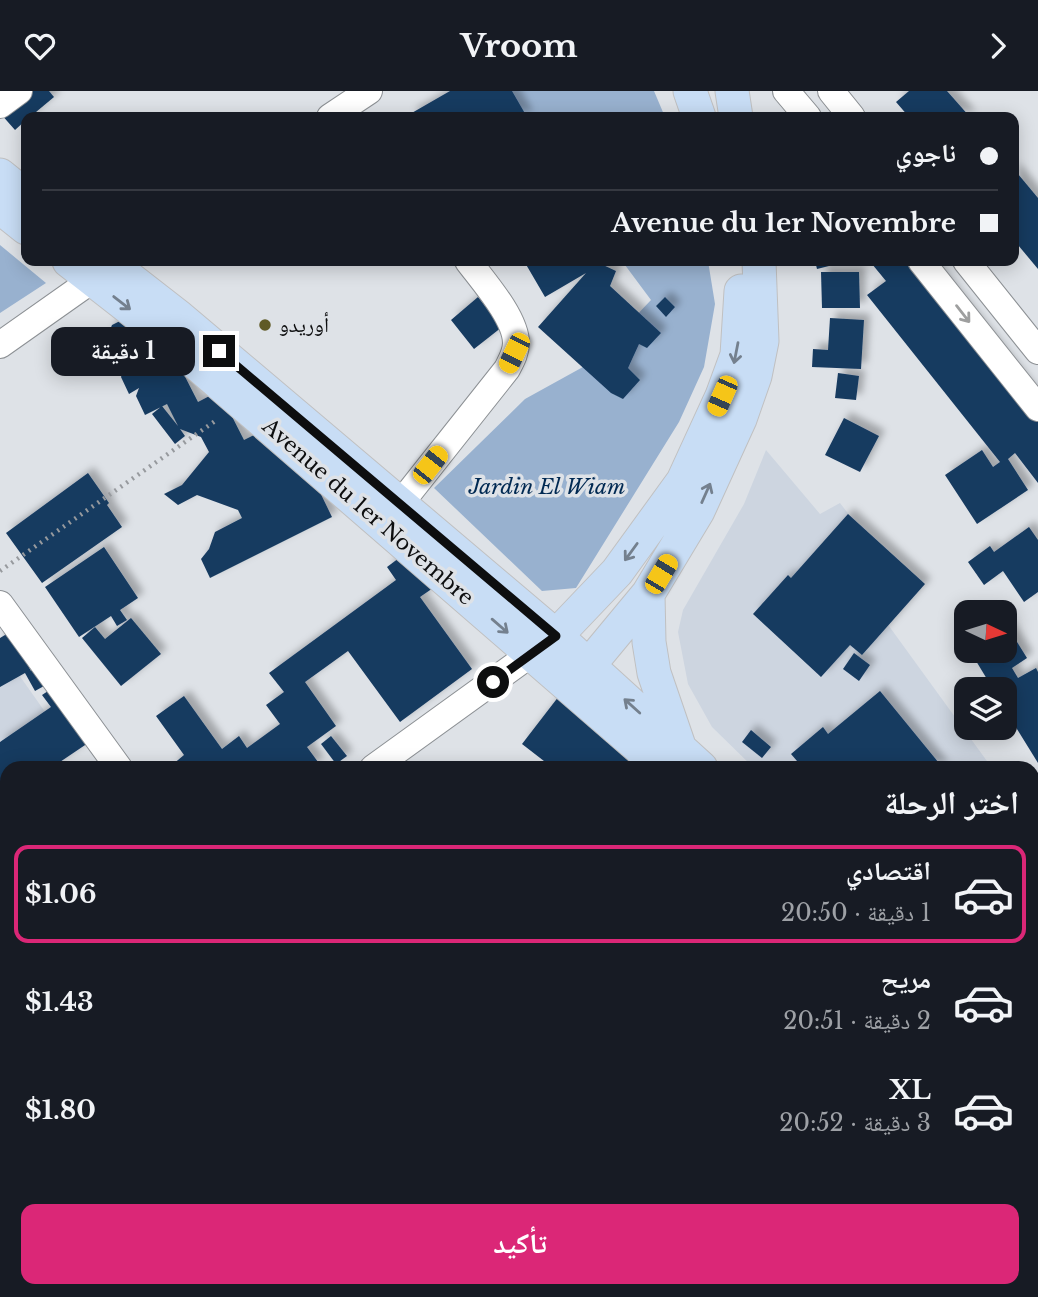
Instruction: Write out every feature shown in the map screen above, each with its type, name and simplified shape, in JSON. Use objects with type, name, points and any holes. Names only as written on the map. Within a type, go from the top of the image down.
[{"type":"main road","points":[[690,91],[697,112]]},
{"type":"main road","points":[[732,91],[735,112]]},
{"type":"main road","points":[[0,176],[21,192]]},
{"type":"main road","points":[[0,207],[21,223]]},
{"type":"main road","name":"Avenue du 1er Novembre","points":[[100,266],[160,332],[241,403],[390,513]]},
{"type":"main road","name":"Avenue du 1er Novembre","points":[[100,266],[179,317],[390,513],[680,761]]},
{"type":"main road","points":[[544,644],[617,572],[683,481],[722,396],[737,355],[742,300],[738,266]]},
{"type":"main road","points":[[580,677],[648,594],[698,511],[740,419],[755,376],[762,341],[759,266]]},
{"type":"main road","points":[[648,594],[649,642],[654,673],[681,761]]},
{"type":"street","points":[[0,105],[19,91]]},
{"type":"street","points":[[786,91],[803,112]]},
{"type":"street","points":[[831,91],[848,112]]},
{"type":"street","points":[[338,112],[357,100]]},
{"type":"street","points":[[0,345],[100,266]]},
{"type":"street","points":[[390,513],[507,369],[514,353],[514,331],[498,301],[472,266]]},
{"type":"street","points":[[925,266],[1038,408]]},
{"type":"street","points":[[970,266],[1038,351]]},
{"type":"street","points":[[0,604],[114,761]]},
{"type":"street","points":[[383,761],[544,644]]},
{"type":"path","points":[[0,571],[241,403]]},
{"type":"shaded area","points":[[766,450],[820,514],[840,503],[903,585],[873,604],[954,716],[954,740],[972,740],[987,761],[747,761],[712,727],[688,684],[678,632],[683,610],[744,504]]},
{"type":"shaded area","points":[[0,648],[55,726],[7,761],[0,761]]},
{"type":"green space","points":[[496,91],[654,91],[663,112],[512,112]]},
{"type":"green space","points":[[0,245],[21,262],[21,266],[25,266],[46,283],[0,313]]},
{"type":"green space","name":"Jardin El Wiam","points":[[626,266],[709,266],[715,304],[704,367],[679,422],[576,588],[542,591],[434,488],[525,399],[592,362],[651,300]]},
{"type":"building","points":[[0,91],[49,91],[54,97],[36,112],[21,112],[21,125],[15,130],[0,113]]},
{"type":"building","points":[[450,91],[512,91],[524,112],[413,112]]},
{"type":"building","points":[[909,91],[947,91],[966,112],[905,112],[896,102]]},
{"type":"building","points":[[1019,175],[1038,198],[1038,269],[1019,246]]},
{"type":"building","points":[[527,266],[605,266],[616,271],[610,286],[661,333],[647,348],[639,344],[628,368],[640,380],[623,399],[611,393],[538,327],[586,273],[545,297]]},
{"type":"building","points":[[874,266],[932,266],[1038,401],[1038,483],[1015,453],[1008,459],[1028,490],[977,524],[945,475],[982,450],[993,467],[1000,462],[867,295],[886,281]]},
{"type":"building","points":[[821,272],[859,272],[860,308],[822,308]]},
{"type":"building","points":[[478,297],[502,327],[474,349],[451,320]]},
{"type":"building","points":[[665,297],[675,307],[666,317],[656,306]]},
{"type":"building","points":[[830,318],[864,320],[861,369],[812,367],[813,349],[828,350]]},
{"type":"building","points":[[124,319],[177,361],[198,402],[219,391],[244,440],[258,433],[313,478],[332,517],[210,578],[201,559],[209,549],[215,532],[242,518],[238,510],[197,495],[178,505],[164,494],[182,485],[209,452],[201,437],[180,429],[185,436],[175,444],[152,414],[160,407],[145,415],[136,396],[139,388],[129,394],[121,377],[124,367],[108,335],[112,325]],"holes":[[[167,404],[178,426],[162,406]]]},
{"type":"building","points":[[838,373],[859,376],[856,400],[835,398]]},
{"type":"building","points":[[844,418],[879,436],[860,472],[825,455]]},
{"type":"building","points":[[88,473],[122,527],[42,583],[6,533]]},
{"type":"building","points":[[848,514],[925,584],[862,655],[850,645],[821,677],[753,614],[788,575],[791,578]]},
{"type":"building","points":[[1029,527],[1038,540],[1038,592],[1024,602],[1003,571],[984,585],[968,562],[990,546],[994,552]]},
{"type":"building","points":[[104,547],[138,598],[120,610],[127,620],[117,626],[111,616],[79,637],[45,587]]},
{"type":"building","points":[[407,552],[433,588],[420,597],[472,669],[400,722],[348,651],[305,682],[336,726],[307,747],[317,761],[177,761],[184,755],[156,716],[184,696],[222,749],[239,736],[247,748],[280,724],[266,705],[284,692],[269,673],[396,580],[387,567]]},
{"type":"building","points":[[131,618],[161,654],[121,686],[82,638],[95,627],[105,639]]},
{"type":"building","points":[[10,632],[31,671],[44,664],[53,681],[35,691],[25,673],[0,687],[0,638]]},
{"type":"building","points":[[1017,642],[1027,658],[1012,668],[1018,678],[1036,668],[1038,761],[1017,729],[1017,677],[986,677],[977,663],[1017,663]]},
{"type":"building","points":[[854,653],[870,665],[859,681],[843,669]]},
{"type":"building","points":[[57,685],[94,739],[61,761],[0,761],[0,742],[51,707],[42,695]]},
{"type":"building","points":[[880,691],[937,761],[797,761],[791,754],[823,727],[828,734]]},
{"type":"building","points":[[559,696],[644,761],[544,761],[522,744]]},
{"type":"building","points":[[751,730],[771,747],[762,758],[742,742]]},
{"type":"building","points":[[331,736],[347,756],[340,761],[334,761],[321,744]]},
{"type":"place","name":"أوريدو","points":[[265,325]]},
{"type":"route","points":[[219,351],[556,636],[493,682]]}]
